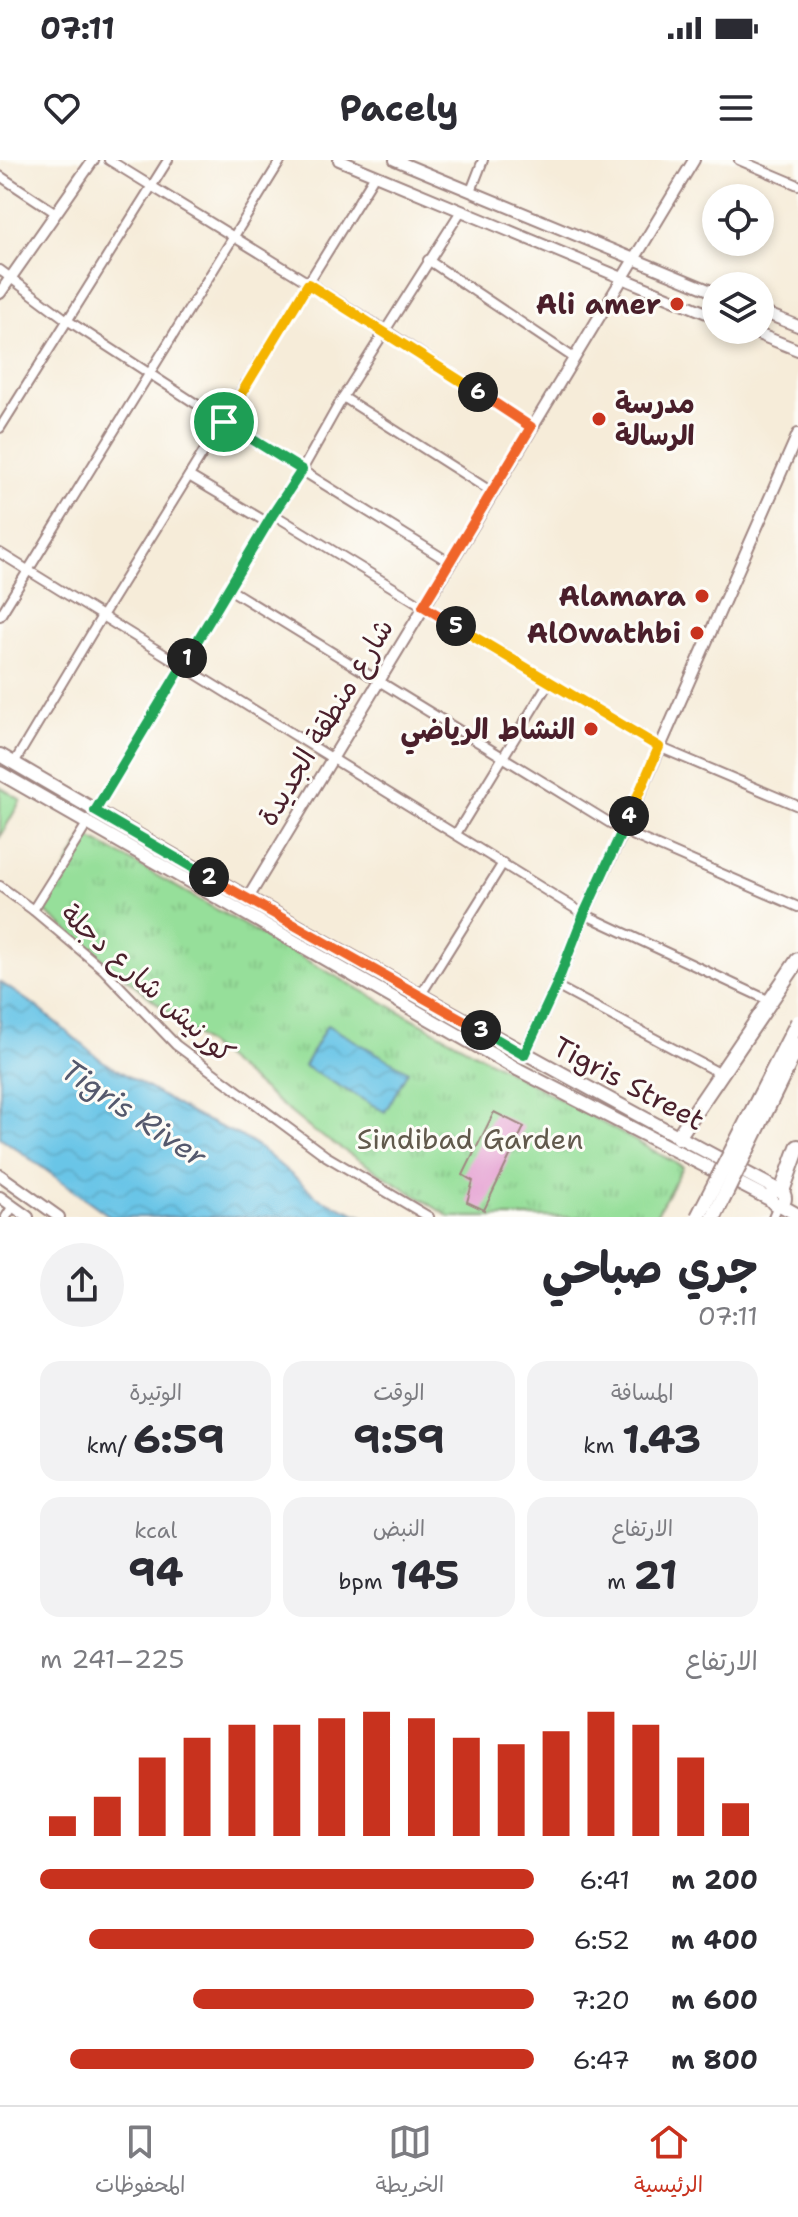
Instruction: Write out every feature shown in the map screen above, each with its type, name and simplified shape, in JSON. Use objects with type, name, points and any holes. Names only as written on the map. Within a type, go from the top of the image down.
[{"type":"main road","name":"Tigris Street","points":[[0,755],[524,1055],[678,1137],[798,1215]]},
{"type":"main road","name":"Tigris Street","points":[[0,773],[519,1070],[778,1201]]},
{"type":"main road","points":[[678,1137],[798,960]]},
{"type":"main road","points":[[698,1217],[798,1022]]},
{"type":"main road","points":[[714,1217],[798,1045]]},
{"type":"main road","points":[[519,1070],[524,1055]]},
{"type":"main road","points":[[798,1147],[778,1201],[798,1201]]},
{"type":"street","points":[[0,293],[93,160]]},
{"type":"street","points":[[109,160],[385,330],[531,427]]},
{"type":"street","points":[[0,428],[168,160]]},
{"type":"street","points":[[0,616],[281,160]]},
{"type":"street","points":[[339,160],[702,311]]},
{"type":"street","points":[[395,160],[702,287]]},
{"type":"street","points":[[471,191],[483,160]]},
{"type":"street","name":"شارع منطقة الجديدة","points":[[248,898],[694,160]]},
{"type":"street","points":[[739,160],[798,185]]},
{"type":"street","points":[[14,763],[375,175]]},
{"type":"street","points":[[0,176],[56,213]]},
{"type":"street","points":[[95,811],[343,397],[461,211]]},
{"type":"street","points":[[428,260],[574,358]]},
{"type":"street","points":[[0,270],[67,320],[449,562]]},
{"type":"street","points":[[774,317],[798,326]]},
{"type":"street","points":[[774,340],[798,350]]},
{"type":"street","points":[[343,397],[492,492]]},
{"type":"street","points":[[524,1055],[798,434]]},
{"type":"street","points":[[189,476],[268,523]]},
{"type":"street","points":[[273,514],[659,747],[798,806]]},
{"type":"street","points":[[0,553],[584,914],[770,1001]]},
{"type":"street","points":[[229,589],[623,831],[798,907]]},
{"type":"street","points":[[456,834],[549,682]]},
{"type":"street","points":[[33,910],[87,824]]},
{"type":"street","points":[[420,996],[503,863]]},
{"type":"street","name":"كورنيش شارع دجلة","points":[[0,886],[104,970],[176,1045],[326,1156],[429,1217]]},
{"type":"street","points":[[556,986],[722,1074]]},
{"type":"street","points":[[0,1175],[59,1217]]},
{"type":"street","points":[[0,1197],[28,1217]]},
{"type":"street","points":[[6,1217],[13,1206]]},
{"type":"green space","points":[[0,787],[21,800],[0,837]]},
{"type":"green space","name":"Sindibad Garden","points":[[85,835],[683,1167],[655,1217],[450,1217],[313,1131],[42,909]]},
{"type":"water","name":"Tigris River","points":[[0,982],[37,1007],[101,1060],[194,1115],[261,1149],[320,1199],[364,1217],[111,1217],[0,1137]]},
{"type":"water","points":[[327,1025],[408,1071],[385,1112],[304,1066]]},
{"type":"building","points":[[494,1112],[524,1127],[484,1210],[467,1202],[473,1181],[463,1175]]},
{"type":"place","name":"Ali amer","points":[[677,304]]},
{"type":"place","name":"مدرسة الرسالة","points":[[599,419]]},
{"type":"place","name":"Alamara","points":[[702,596]]},
{"type":"place","name":"AlOwathbi","points":[[697,633]]},
{"type":"place","name":"النشاط الرياضي","points":[[591,729]]},
{"type":"route","points":[[308,284],[385,330],[531,427],[423,606],[659,747],[524,1055],[95,811],[302,470],[224,422],[308,284]]}]
